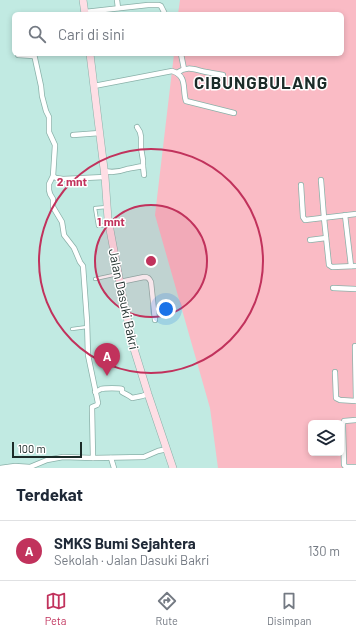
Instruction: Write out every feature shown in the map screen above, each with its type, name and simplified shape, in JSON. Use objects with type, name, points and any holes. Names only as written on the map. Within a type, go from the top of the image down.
[{"type":"main road","points":[[83,0],[85,12]]},
{"type":"main road","name":"Jalan Dasuki Bakri","points":[[90,56],[105,174],[109,225],[120,282],[134,349],[173,468]]},
{"type":"street","points":[[117,0],[118,8]]},
{"type":"street","points":[[140,0],[140,6]]},
{"type":"street","points":[[92,12],[118,8],[159,5],[164,12]]},
{"type":"street","points":[[34,56],[42,96],[49,117],[49,132],[55,145],[53,176],[49,184],[50,194],[53,199],[52,206],[62,222],[64,236],[74,248],[83,266],[88,354],[98,403],[92,407],[93,458]]},
{"type":"street","points":[[181,56],[184,69]]},
{"type":"street","points":[[177,73],[184,69],[195,69],[223,75]]},
{"type":"street","points":[[94,86],[172,71],[182,77],[186,101],[234,113]]},
{"type":"street","points":[[137,127],[140,132],[144,175]]},
{"type":"street","points":[[73,135],[100,133]]},
{"type":"street","points":[[53,176],[63,179],[112,173],[143,166]]},
{"type":"street","points":[[321,180],[329,265],[332,266],[353,266],[345,215]]},
{"type":"street","points":[[301,185],[304,219],[356,214]]},
{"type":"street","points":[[310,240],[326,238]]},
{"type":"street","points":[[120,282],[144,277],[150,278],[155,320]]},
{"type":"street","points":[[333,288],[356,288]]},
{"type":"street","points":[[335,372],[336,398],[340,400],[356,401],[355,346]]},
{"type":"street","points":[[95,392],[104,388],[120,388],[122,389],[122,392],[132,398],[148,394]]},
{"type":"street","points":[[345,466],[343,423],[344,421],[356,420]]},
{"type":"street","points":[[0,468],[15,466],[30,467],[59,457],[144,457],[166,449]]},
{"type":"street","points":[[110,458],[114,468]]},
{"type":"street","points":[[339,468],[345,466],[356,467]]},
{"type":"lane","points":[[107,207],[95,208],[98,226],[109,225]]},
{"type":"lane","points":[[95,279],[119,274]]},
{"type":"lane","points":[[72,329],[87,327]]},
{"type":"shaded area","points":[[180,0],[356,0],[356,468],[218,468],[210,408],[155,215],[174,56],[344,56],[344,12],[178,12]]},
{"type":"place","name":"SMKS Bumi Sejahtera","points":[[107,376]]},
{"type":"district","name":"CIBUNGBULANG","points":[[261,82]]}]
